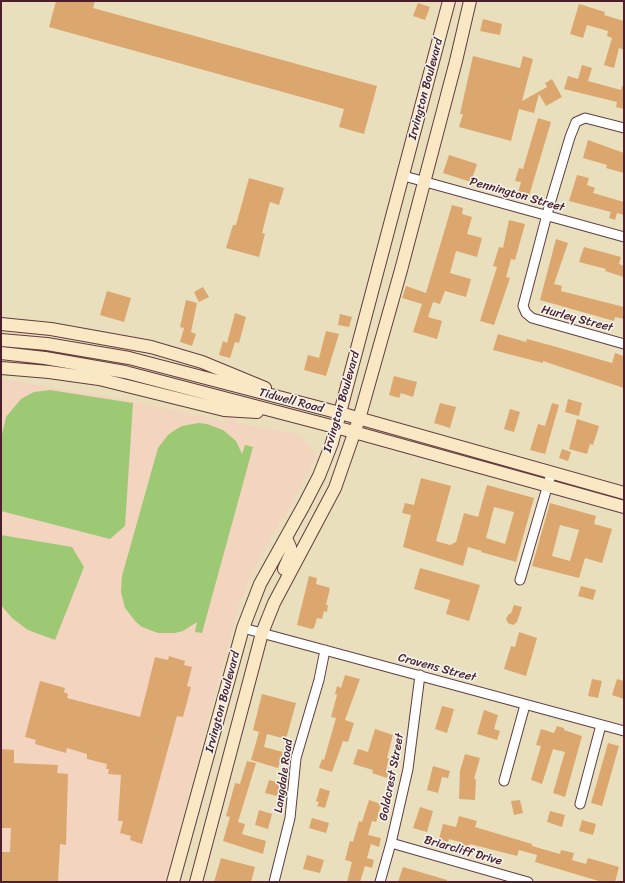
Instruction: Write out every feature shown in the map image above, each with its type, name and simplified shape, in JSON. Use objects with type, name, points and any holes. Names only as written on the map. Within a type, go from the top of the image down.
[{"type":"main road","name":"Irvington Boulevard","points":[[173,882],[243,628],[260,584],[319,476],[332,443],[404,176],[449,1]]},
{"type":"main road","name":"Irvington Boulevard","points":[[196,882],[262,633],[274,602],[335,488],[359,419],[456,61],[470,1]]},
{"type":"main road","points":[[371,296],[392,300]]},
{"type":"main road","points":[[2,325],[52,329],[151,347],[202,362],[234,374],[297,402]]},
{"type":"main road","name":"Tidwell Road","points":[[4,340],[47,344],[129,358],[340,413],[551,474],[624,493]]},
{"type":"main road","name":"Tidwell Road","points":[[3,354],[87,364],[125,372],[336,427],[624,507]]},
{"type":"main road","points":[[1,368],[49,372],[99,379],[224,410],[286,414]]},
{"type":"main road","points":[[459,461],[463,448]]},
{"type":"main road","points":[[274,602],[281,576],[291,553],[286,538]]},
{"type":"main road","points":[[210,746],[230,751]]},
{"type":"main road","points":[[178,865],[199,870]]},
{"type":"street","points":[[547,216],[570,137],[576,122],[585,118],[624,128]]},
{"type":"street","name":"Pennington Street","points":[[404,176],[624,237]]},
{"type":"street","name":"Hurley Street","points":[[547,216],[524,300],[523,306],[526,313],[532,318],[624,344]]},
{"type":"street","points":[[520,580],[551,474]]},
{"type":"street","name":"Cravens Street","points":[[243,628],[420,675],[624,732]]},
{"type":"street","name":"Langdale Road","points":[[274,882],[290,818],[296,758],[319,680],[325,650]]},
{"type":"street","name":"Goldcrest Street","points":[[380,882],[391,842],[409,761],[420,675]]},
{"type":"street","points":[[504,781],[525,705]]},
{"type":"street","points":[[580,804],[601,725]]},
{"type":"street","name":"Briarcliff Drive","points":[[391,842],[528,882]]},
{"type":"shaded area","points":[[1,379],[119,398],[227,422],[229,417],[232,417],[237,423],[298,434],[317,455],[284,518],[282,518],[255,567],[239,604],[165,882],[1,882]]},
{"type":"green space","points":[[50,390],[133,403],[125,526],[110,539],[1,511],[1,439],[6,417],[21,399],[34,392]]},
{"type":"green space","points":[[199,423],[207,424],[223,430],[236,441],[242,454],[245,445],[253,447],[202,633],[195,632],[197,622],[183,631],[175,633],[158,633],[142,627],[125,608],[121,592],[122,576],[158,448],[168,435],[175,430],[182,426]]},
{"type":"green space","points":[[1,535],[72,547],[84,567],[55,640],[28,630],[12,618],[1,605]]},
{"type":"building","points":[[56,1],[95,1],[93,8],[377,86],[364,134],[339,127],[344,109],[49,27]]},
{"type":"building","points":[[418,3],[430,7],[425,20],[413,16]]},
{"type":"building","points":[[579,4],[605,12],[604,15],[624,21],[624,50],[619,48],[614,68],[604,65],[612,38],[607,36],[608,31],[587,25],[583,38],[570,34]]},
{"type":"building","points":[[483,19],[502,24],[500,35],[480,31]]},
{"type":"building","points":[[473,56],[520,68],[523,56],[533,59],[522,101],[547,87],[545,83],[552,79],[562,97],[546,106],[539,94],[534,113],[519,109],[511,141],[459,127],[463,114],[460,114]]},
{"type":"building","points":[[582,65],[592,68],[588,81],[621,90],[622,86],[624,86],[624,109],[616,107],[617,102],[564,89],[568,76],[578,79]]},
{"type":"building","points":[[538,118],[551,122],[529,196],[518,193],[521,182],[515,181],[519,168],[523,169]]},
{"type":"building","points":[[588,140],[624,153],[624,173],[606,168],[607,165],[583,158]]},
{"type":"building","points":[[449,155],[477,164],[471,182],[443,173]]},
{"type":"building","points":[[577,175],[589,178],[587,185],[595,188],[593,193],[624,202],[624,215],[617,213],[615,220],[609,218],[611,212],[569,201]]},
{"type":"building","points":[[249,178],[284,188],[279,205],[270,202],[262,233],[265,234],[259,257],[226,248],[233,225],[236,225]]},
{"type":"building","points":[[452,205],[463,208],[462,214],[472,217],[467,234],[482,238],[477,257],[456,251],[450,273],[471,279],[466,297],[445,291],[440,304],[433,302],[428,317],[442,321],[437,339],[413,332],[422,304],[402,298],[406,286],[426,293]]},
{"type":"building","points":[[509,220],[525,224],[515,260],[511,259],[506,277],[510,278],[494,325],[480,321],[497,267],[493,266],[499,247],[503,248]]},
{"type":"building","points":[[556,239],[568,243],[554,284],[562,286],[561,291],[624,307],[624,319],[615,317],[614,321],[540,300]]},
{"type":"building","points":[[584,247],[621,257],[619,264],[624,266],[624,277],[605,271],[606,269],[579,262]]},
{"type":"building","points":[[203,287],[209,297],[199,302],[194,292]]},
{"type":"building","points":[[107,291],[131,298],[124,322],[100,315]]},
{"type":"building","points":[[186,300],[197,303],[191,332],[196,334],[192,346],[180,342],[184,328],[180,327]]},
{"type":"building","points":[[235,313],[246,317],[239,343],[235,342],[230,358],[219,355],[223,341],[227,343]]},
{"type":"building","points":[[340,314],[352,317],[349,327],[338,325]]},
{"type":"building","points":[[326,331],[339,334],[326,376],[304,370],[308,355],[319,358]]},
{"type":"building","points":[[498,334],[526,342],[527,339],[612,363],[615,353],[624,356],[624,388],[543,361],[543,363],[493,350]]},
{"type":"building","points":[[394,376],[417,382],[413,397],[401,393],[399,398],[389,395]]},
{"type":"building","points":[[568,399],[582,403],[579,416],[565,412]]},
{"type":"building","points":[[440,403],[456,407],[450,428],[434,423]]},
{"type":"building","points":[[552,403],[559,405],[545,454],[530,450],[538,424],[545,426]]},
{"type":"building","points":[[510,409],[520,412],[514,432],[504,429]]},
{"type":"building","points":[[577,419],[599,426],[593,445],[590,444],[587,454],[569,449]]},
{"type":"building","points":[[562,449],[571,452],[568,461],[559,458]]},
{"type":"building","points":[[421,478],[451,486],[436,541],[450,545],[456,542],[464,513],[478,517],[487,485],[534,498],[516,562],[468,547],[463,566],[403,547],[411,515],[402,513],[405,503],[414,505]],"holes":[[[494,507],[514,512],[505,544],[486,538]]]},
{"type":"building","points":[[550,503],[596,516],[594,524],[612,529],[602,563],[585,558],[579,578],[532,566]],"holes":[[[560,525],[579,530],[570,561],[552,556]]]},
{"type":"building","points":[[420,568],[480,585],[469,621],[446,614],[450,600],[414,589]]},
{"type":"building","points":[[309,576],[317,578],[316,584],[330,588],[326,605],[328,605],[327,612],[324,611],[322,619],[317,618],[314,628],[312,629],[297,625]]},
{"type":"building","points":[[581,586],[596,590],[593,600],[578,596]]},
{"type":"building","points":[[514,605],[522,607],[517,622],[513,625],[508,623],[506,619],[511,613]]},
{"type":"building","points":[[519,632],[537,638],[526,676],[504,669],[511,646],[515,647]]},
{"type":"building","points":[[169,656],[185,661],[184,665],[192,667],[187,686],[191,687],[183,717],[177,716],[142,844],[130,840],[131,836],[120,833],[123,821],[118,821],[121,775],[108,774],[109,769],[106,769],[107,764],[87,759],[87,754],[67,748],[66,753],[35,744],[36,740],[25,737],[40,681],[65,688],[64,692],[68,694],[67,698],[140,717],[155,657],[168,660]]},
{"type":"building","points":[[345,675],[360,679],[345,720],[354,723],[348,742],[343,741],[332,772],[319,768],[322,759],[324,760],[336,718],[331,717],[337,695],[335,694],[337,686],[341,688]]},
{"type":"building","points":[[592,679],[602,681],[598,698],[588,696]]},
{"type":"building","points":[[617,679],[624,681],[624,699],[612,695]]},
{"type":"building","points":[[262,694],[296,703],[286,739],[267,734],[264,747],[283,752],[278,768],[251,760],[259,732],[253,730]]},
{"type":"building","points":[[442,706],[454,709],[447,733],[435,729]]},
{"type":"building","points":[[484,710],[498,715],[494,729],[500,731],[497,740],[477,734]]},
{"type":"building","points":[[557,726],[582,736],[565,797],[553,793],[565,752],[553,749],[542,784],[531,780],[541,746],[536,745],[541,729],[554,733]]},
{"type":"building","points":[[375,729],[393,735],[387,758],[389,759],[386,769],[389,770],[387,778],[372,773],[373,770],[353,764],[358,749],[368,752]]},
{"type":"building","points":[[608,743],[619,746],[602,806],[591,803]]},
{"type":"building","points":[[1,749],[14,750],[14,763],[58,765],[57,773],[68,774],[66,845],[60,844],[58,882],[1,882],[1,852],[10,852],[11,828],[1,828]]},
{"type":"building","points":[[465,754],[480,758],[474,779],[476,779],[475,800],[459,799],[460,771]]},
{"type":"building","points":[[247,761],[256,763],[238,822],[245,824],[242,834],[266,841],[263,854],[223,841],[230,817],[226,816],[235,783],[240,784]]},
{"type":"building","points":[[433,766],[450,771],[448,778],[442,777],[438,793],[427,790]]},
{"type":"building","points":[[269,780],[281,783],[277,796],[265,793]]},
{"type":"building","points":[[320,788],[330,791],[325,808],[317,806],[319,802],[316,801]]},
{"type":"building","points":[[369,800],[381,804],[376,822],[372,821],[368,835],[381,838],[379,847],[371,844],[367,858],[374,860],[372,868],[365,866],[360,882],[347,882],[352,862],[345,860],[350,841],[353,842],[359,821],[362,822]]},
{"type":"building","points":[[520,800],[523,813],[514,815],[511,801]]},
{"type":"building","points":[[420,807],[433,811],[427,832],[413,828]]},
{"type":"building","points":[[259,810],[272,814],[268,829],[255,825]]},
{"type":"building","points":[[550,811],[565,815],[562,827],[547,822]]},
{"type":"building","points":[[459,816],[477,821],[475,827],[532,844],[532,846],[560,854],[561,850],[574,853],[572,860],[586,864],[588,858],[619,867],[615,882],[602,882],[535,862],[537,855],[519,850],[517,856],[470,844],[469,849],[462,847],[463,843],[449,839],[448,842],[439,839],[443,824],[456,827]]},
{"type":"building","points":[[312,818],[329,823],[326,833],[309,828]]},
{"type":"building","points":[[582,820],[596,824],[593,835],[579,831]]},
{"type":"building","points":[[307,855],[324,860],[320,873],[303,869]]},
{"type":"building","points":[[221,858],[255,867],[251,882],[214,882]]},
{"type":"building","points":[[403,867],[447,880],[447,882],[398,882]]}]
